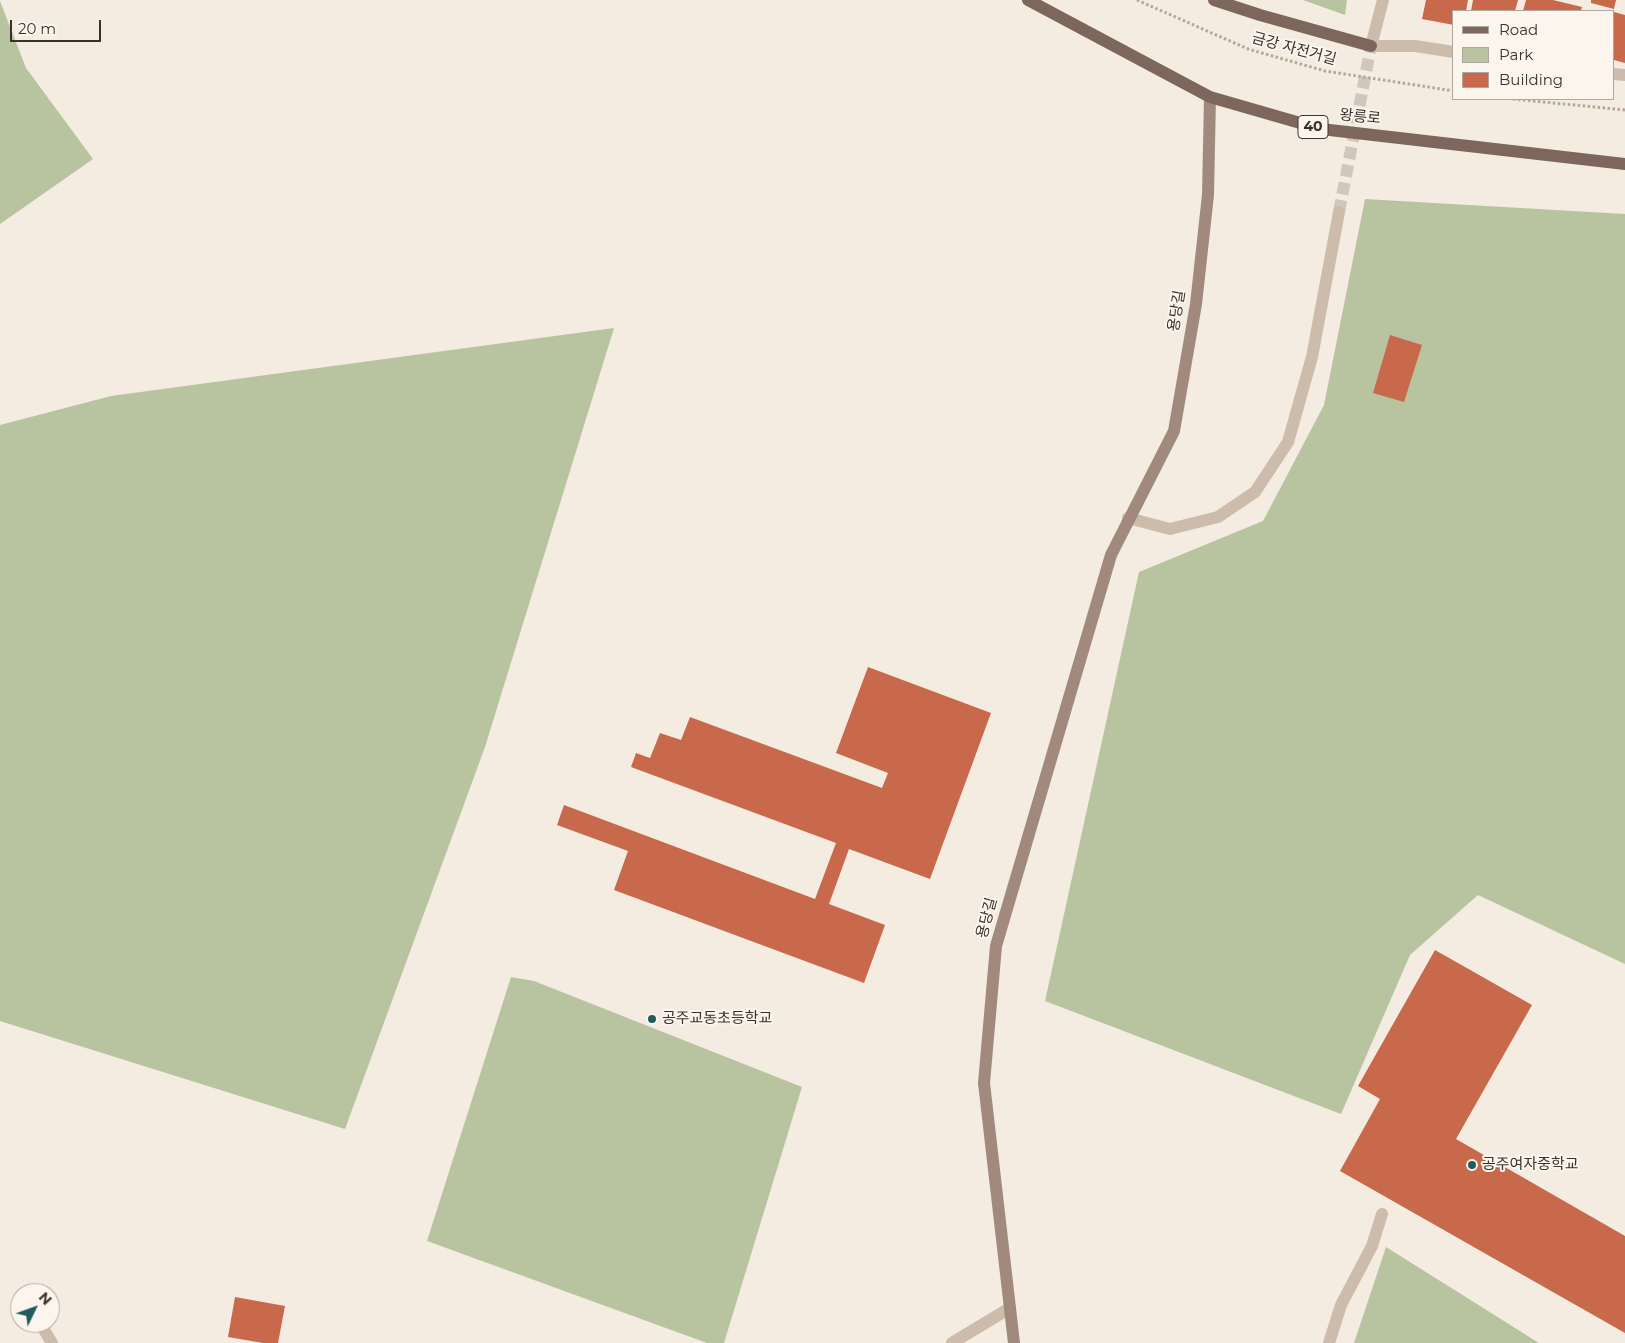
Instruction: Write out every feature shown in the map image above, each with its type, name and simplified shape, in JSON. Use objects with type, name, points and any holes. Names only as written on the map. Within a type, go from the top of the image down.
[{"type":"main road","name":"왕릉로","points":[[1028,0],[1210,97],[1321,129],[1625,164]]},
{"type":"main road","points":[[1214,0],[1371,46]]},
{"type":"street","points":[[1383,0],[1371,46],[1415,46],[1452,52]]},
{"type":"street","name":"용당길","points":[[1014,1343],[984,1083],[996,946],[1111,554],[1174,431],[1196,304],[1208,195],[1210,97]]},
{"type":"street","points":[[1128,518],[1170,529],[1218,517],[1255,492],[1288,442],[1312,357],[1339,212]]},
{"type":"street","points":[[1329,1343],[1341,1306],[1372,1246],[1382,1214]]},
{"type":"street","points":[[952,1343],[1010,1308]]},
{"type":"path","name":"금강 자전거길","points":[[1137,0],[1258,52],[1325,70],[1452,91]]},
{"type":"path","points":[[1523,100],[1625,110]]},
{"type":"green space","points":[[1303,0],[1347,0],[1345,15]]},
{"type":"green space","points":[[0,1],[26,68],[93,159],[0,224]]},
{"type":"green space","points":[[1365,199],[1625,214],[1625,964],[1478,895],[1410,955],[1341,1114],[1045,1001],[1139,572],[1263,521],[1324,405]]},
{"type":"green space","points":[[614,328],[485,747],[345,1129],[0,1021],[0,425],[111,396]]},
{"type":"green space","points":[[511,977],[534,981],[802,1087],[724,1343],[707,1343],[427,1241]]},
{"type":"green space","points":[[1386,1247],[1539,1343],[1354,1343]]},
{"type":"building","points":[[1426,0],[1468,0],[1466,10],[1452,10],[1452,25],[1422,19]]},
{"type":"building","points":[[1473,0],[1518,0],[1515,10],[1471,10]]},
{"type":"building","points":[[1526,0],[1553,0],[1582,7],[1581,10],[1523,10]]},
{"type":"building","points":[[1591,0],[1616,0],[1614,9],[1591,3]]},
{"type":"building","points":[[1615,12],[1625,15],[1625,63],[1615,60]]},
{"type":"building","points":[[1390,335],[1422,345],[1404,402],[1373,393]]},
{"type":"building","points":[[868,667],[991,713],[930,879],[849,849],[829,904],[885,925],[864,983],[614,890],[628,851],[557,825],[564,805],[815,899],[836,843],[631,767],[636,753],[650,758],[660,733],[681,740],[690,717],[882,788],[888,773],[836,753]]},
{"type":"building","points":[[1435,950],[1532,1005],[1456,1139],[1625,1236],[1625,1333],[1340,1171],[1380,1099],[1358,1086]]},
{"type":"building","points":[[235,1297],[285,1306],[278,1343],[263,1343],[228,1337]]},
{"type":"tunnel","points":[[1339,212],[1371,46]]},
{"type":"place","name":"공주교동초등학교","points":[[652,1019]]},
{"type":"place","name":"공주여자중학교","points":[[1472,1165]]}]
